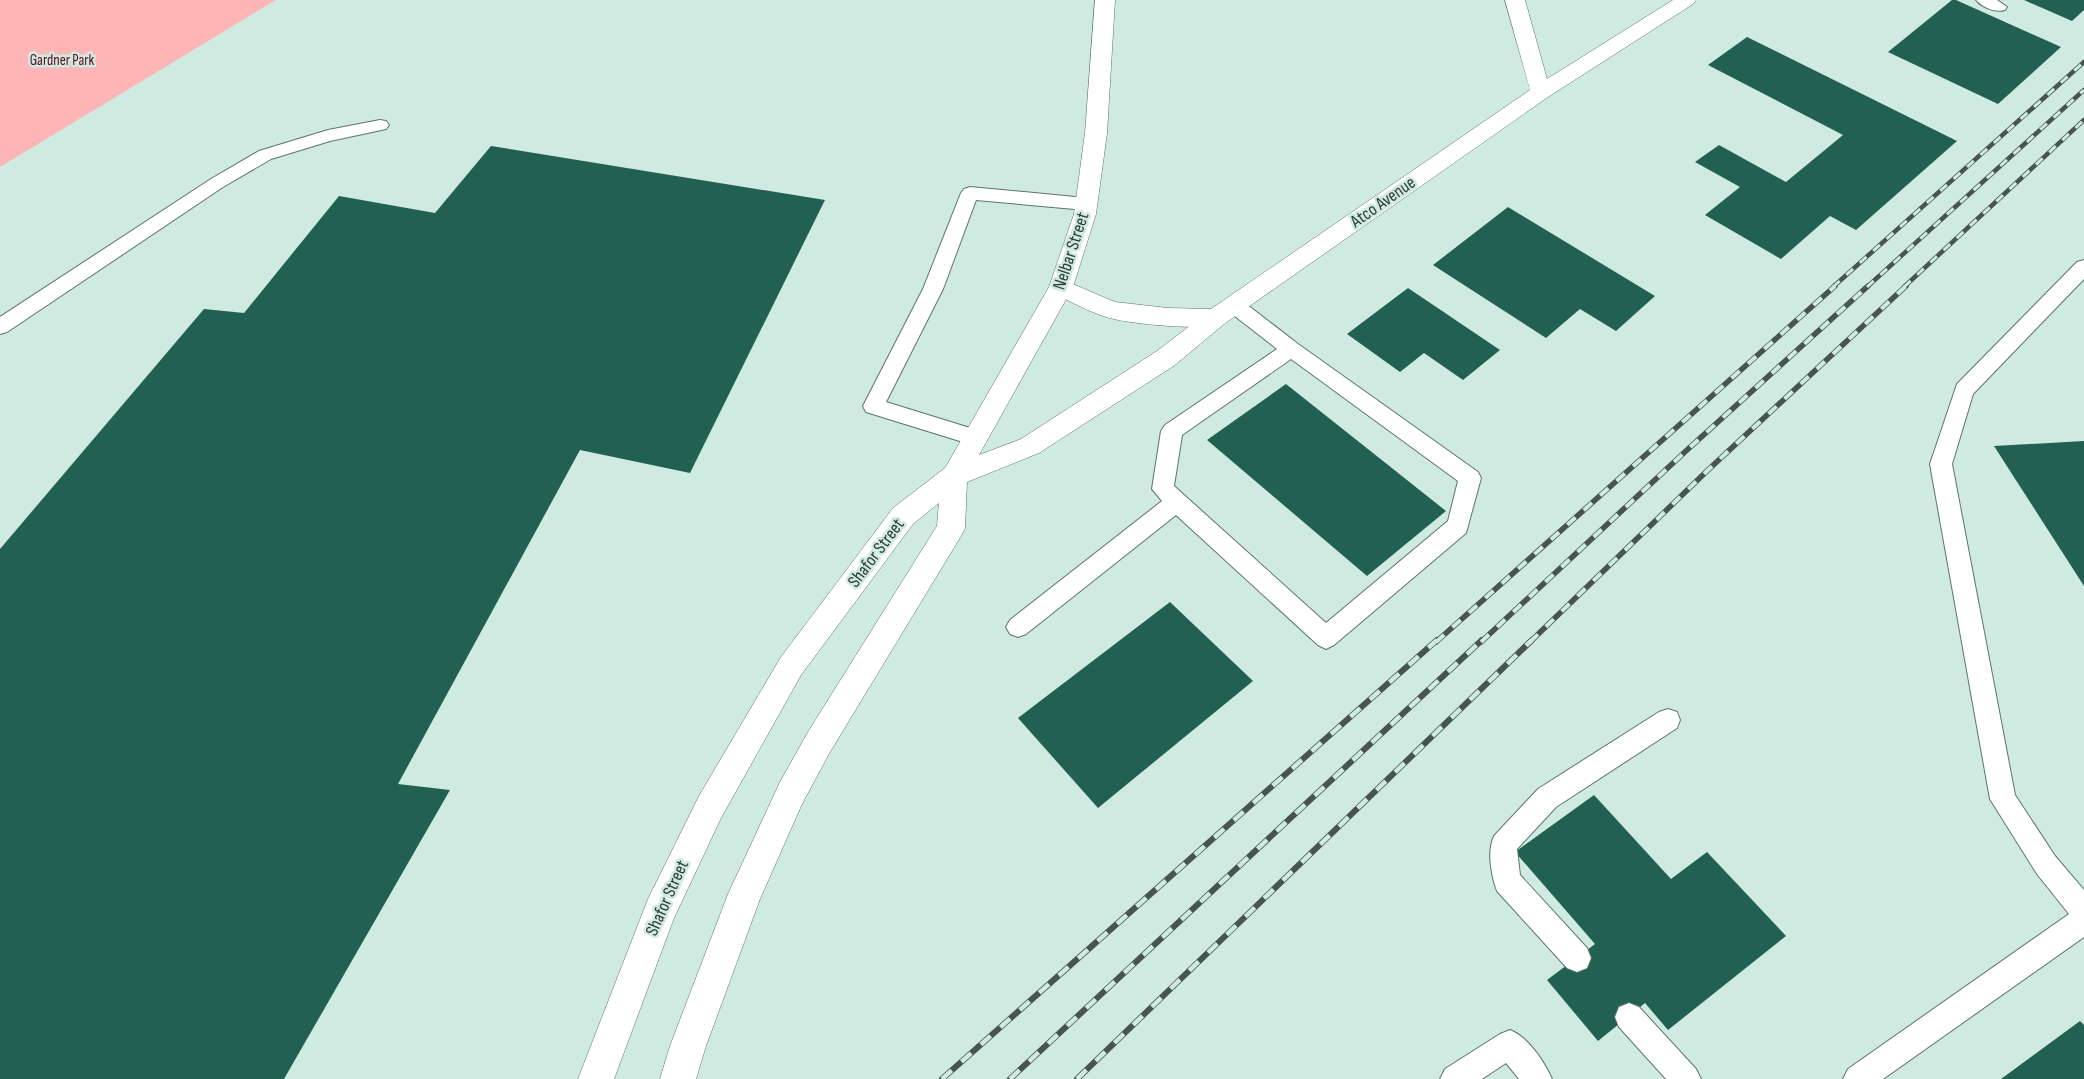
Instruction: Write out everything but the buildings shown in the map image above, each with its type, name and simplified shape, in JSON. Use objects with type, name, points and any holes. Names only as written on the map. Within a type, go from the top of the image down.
[{"type":"main road","name":"Nelbar Street","points":[[954,476],[1061,286],[1086,204],[1096,133],[1105,0]]},
{"type":"main road","points":[[1515,0],[1542,92]]},
{"type":"main road","name":"Atco Avenue","points":[[954,476],[1030,446],[1166,358],[1225,311],[1542,92],[1686,0]]},
{"type":"main road","points":[[1061,286],[1112,310],[1168,317],[1225,311]]},
{"type":"main road","points":[[678,1079],[688,1046],[745,894],[790,793],[819,742],[951,528],[954,476]]},
{"type":"main road","name":"Shafor Street","points":[[596,1079],[660,911],[710,807],[791,666],[903,516],[954,476]]},
{"type":"lane","points":[[1984,0],[1999,7]]},
{"type":"lane","points":[[0,327],[209,188],[265,155],[328,136],[380,125]]},
{"type":"lane","points":[[976,438],[873,406],[933,289],[970,193],[1086,204]]},
{"type":"lane","points":[[2084,267],[1964,390],[1941,464],[2003,799],[2046,865],[2084,911]]},
{"type":"lane","points":[[1225,311],[1291,349],[1470,478],[1458,526],[1326,638],[1163,489],[1172,431],[1291,349]]},
{"type":"lane","points":[[1018,627],[1178,501]]},
{"type":"lane","points":[[1577,958],[1507,881],[1503,845],[1547,798],[1668,720]]},
{"type":"lane","points":[[1858,1079],[2084,920]]},
{"type":"lane","points":[[1629,1017],[1686,1079]]},
{"type":"lane","points":[[1454,1079],[1510,1044],[1536,1079]]},
{"type":"green space","name":"Gardner Park","points":[[0,0],[276,0],[0,167]]},
{"type":"railway","points":[[1833,287],[2084,62]]},
{"type":"railway","points":[[1867,287],[2084,90]]},
{"type":"railway","points":[[1904,287],[2084,120]]},
{"type":"railway","points":[[1436,642],[1835,286]]},
{"type":"railway","points":[[1481,642],[1687,450],[1868,286]]},
{"type":"railway","points":[[1530,642],[1708,470],[1906,286]]},
{"type":"railway","points":[[942,1079],[1437,640]]},
{"type":"railway","points":[[1010,1079],[1482,640]]},
{"type":"railway","points":[[1077,1079],[1532,640]]}]
